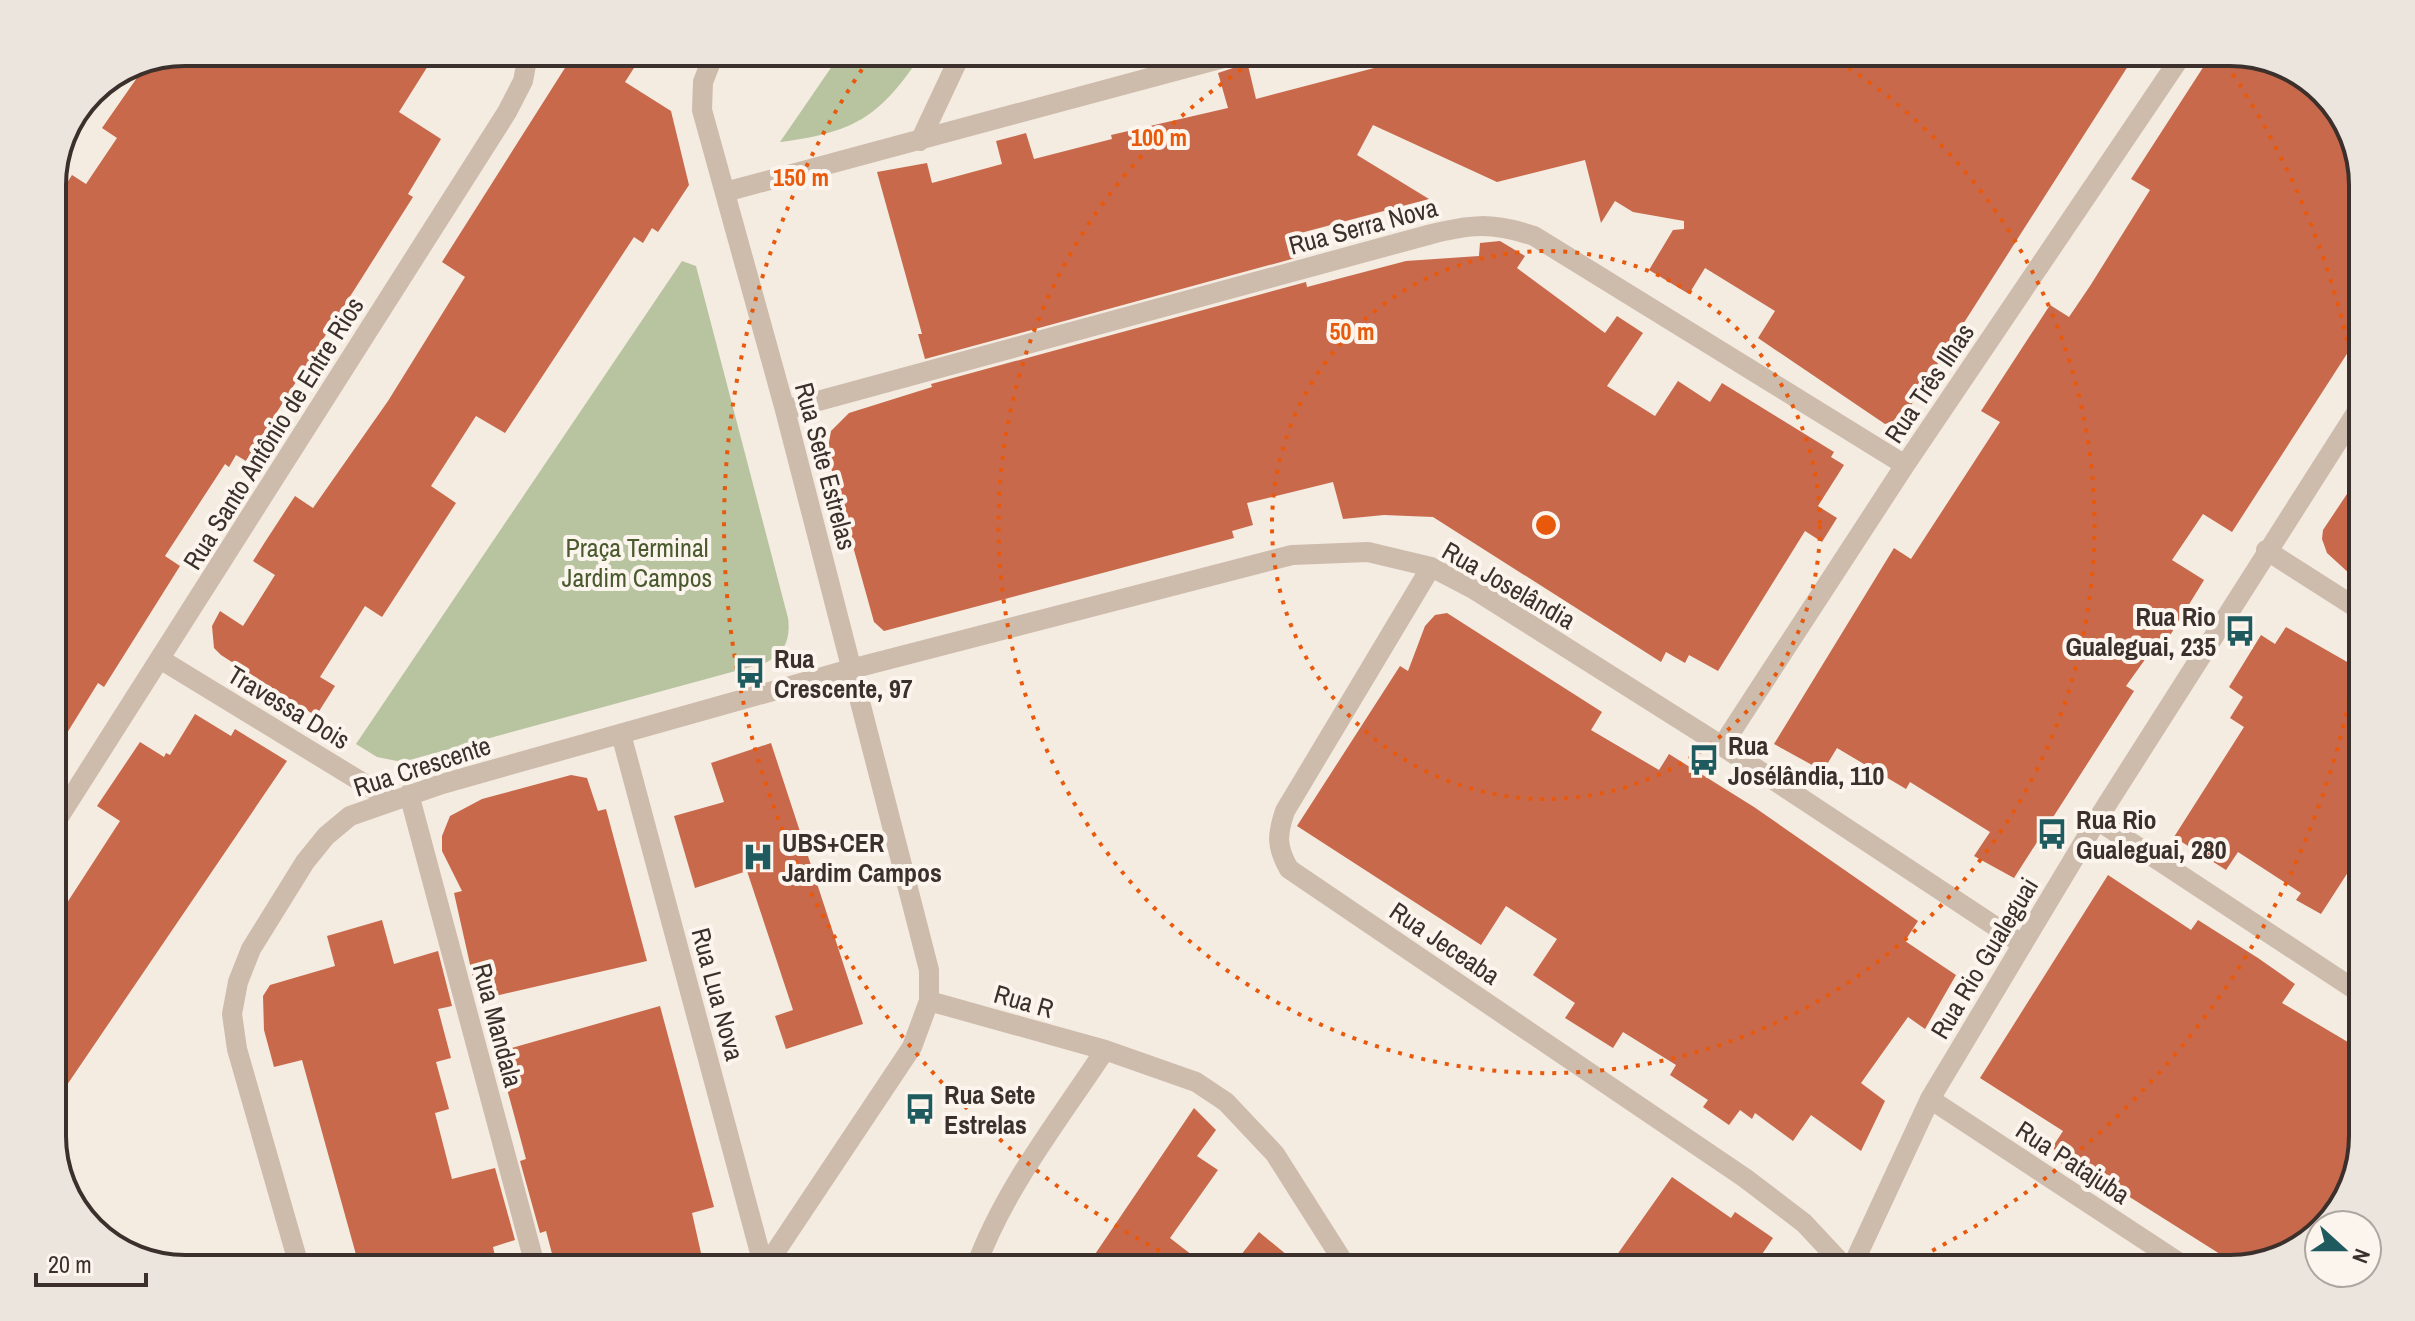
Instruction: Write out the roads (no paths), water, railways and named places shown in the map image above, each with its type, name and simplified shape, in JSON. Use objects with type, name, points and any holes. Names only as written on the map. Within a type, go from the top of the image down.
[{"type":"street","name":"Rua Santo Antônio de Entre Rios","points":[[66,806],[507,112],[523,81],[526,66]]},
{"type":"street","name":"Rua Sete Estrelas","points":[[709,66],[703,82],[702,110],[785,410],[929,970],[929,1001],[912,1047],[773,1255]]},
{"type":"street","points":[[920,141],[955,66]]},
{"type":"street","points":[[725,192],[1194,66]]},
{"type":"street","name":"Rua Três Ilhas","points":[[1722,746],[1905,465],[2175,66]]},
{"type":"street","name":"Rua Serra Nova","points":[[785,410],[1428,235],[1468,225],[1501,225],[1534,236],[1905,465]]},
{"type":"street","name":"Rua Rio Gualeguai","points":[[1856,1255],[1930,1099],[2097,820],[2349,423]]},
{"type":"street","points":[[2266,550],[2349,603]]},
{"type":"street","name":"Rua Joselândia","points":[[851,669],[1292,555],[1368,552],[1431,567],[1475,590],[1722,746],[2022,944]]},
{"type":"street","name":"Rua Jeceaba","points":[[1431,567],[1285,811],[1277,834],[1279,851],[1289,869],[1745,1178],[1804,1223],[1835,1255]]},
{"type":"street","name":"Travessa Dois","points":[[160,659],[400,797]]},
{"type":"street","name":"Rua Crescente","points":[[296,1255],[237,1049],[232,1014],[238,982],[251,949],[305,862],[326,836],[350,816],[400,797],[851,669]]},
{"type":"street","name":"Rua Lua Nova","points":[[621,734],[760,1255]]},
{"type":"street","name":"Rua Mandala","points":[[400,797],[532,1255]]},
{"type":"street","points":[[2097,820],[2349,986]]},
{"type":"street","name":"Rua R","points":[[929,1001],[1105,1050],[1196,1082],[1226,1102],[1275,1154],[1339,1255]]},
{"type":"street","points":[[981,1255],[1017,1184],[1105,1050]]},
{"type":"street","name":"Rua Patajuba","points":[[1930,1099],[2168,1255]]},
{"type":"place","name":"Rua Rio Gualeguai, 235","points":[[2240,631]]},
{"type":"place","name":"Rua Crescente, 97","points":[[750,673]]},
{"type":"place","name":"Rua Josélândia, 110","points":[[1704,760]]},
{"type":"place","name":"Rua Rio Gualeguai, 280","points":[[2052,834]]},
{"type":"place","name":"UBS+CER Jardim Campos","points":[[758,857]]},
{"type":"place","name":"Rua Sete Estrelas","points":[[920,1109]]},
{"type":"park label","name":"Praça Terminal Jardim Campos","points":[[637,562]]}]
